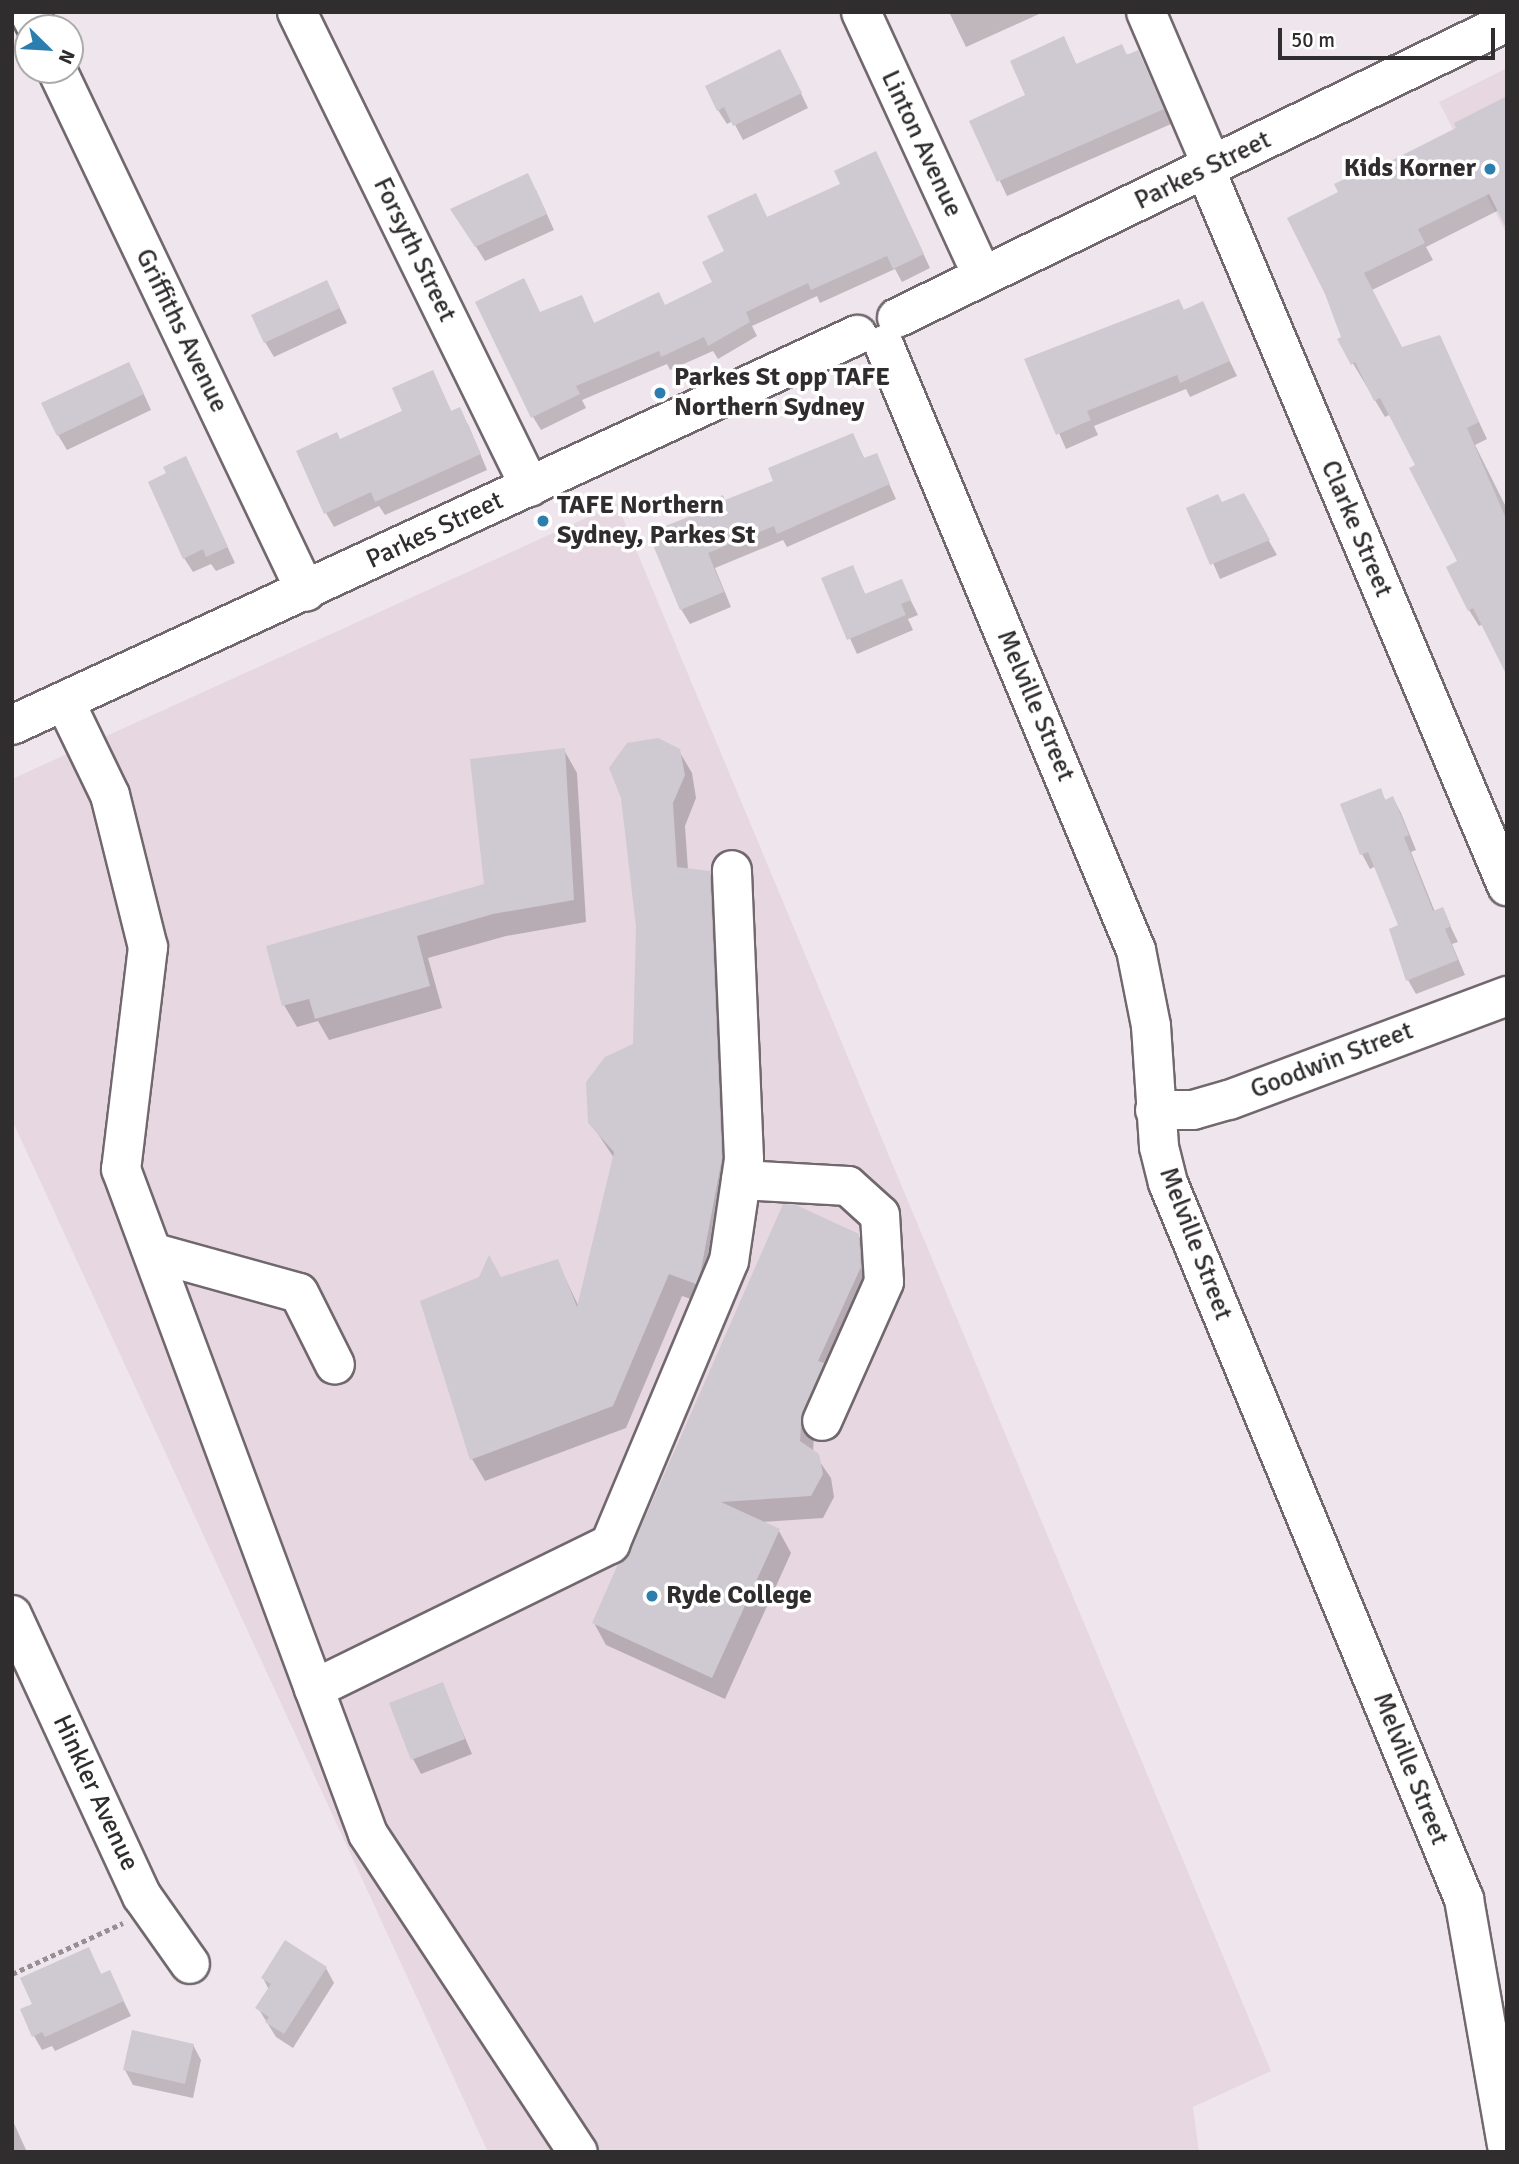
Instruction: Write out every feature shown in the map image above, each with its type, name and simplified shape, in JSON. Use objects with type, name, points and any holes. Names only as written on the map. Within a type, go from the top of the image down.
[{"type":"street","name":"Forsyth Street","points":[[297,12],[530,487]]},
{"type":"street","name":"Linton Avenue","points":[[861,12],[982,275]]},
{"type":"street","name":"Clarke Street","points":[[1146,12],[1507,886]]},
{"type":"street","name":"Parkes Street","points":[[12,725],[530,487],[879,333],[982,275],[1210,169],[1507,22]]},
{"type":"street","name":"Griffiths Avenue","points":[[64,84],[306,592]]},
{"type":"street","name":"Melville Street","points":[[879,333],[1136,950],[1151,1026],[1155,1110],[1168,1183],[1464,1899],[1497,2016],[1507,2145]]},
{"type":"street","points":[[65,702],[110,795],[148,947],[121,1170],[155,1253],[368,1834],[578,2152]]},
{"type":"street","points":[[314,1689],[610,1544],[729,1261],[744,1159],[732,870]]},
{"type":"street","name":"Goodwin Street","points":[[1155,1110],[1193,1110],[1229,1100],[1507,996]]},
{"type":"street","points":[[741,1180],[848,1186],[880,1215],[884,1282],[822,1420]]},
{"type":"street","points":[[155,1253],[299,1293],[335,1365]]},
{"type":"street","name":"Hinkler Avenue","points":[[12,1615],[152,1910],[190,1964]]},
{"type":"path","points":[[12,1973],[152,1910]]},
{"type":"shaded area","name":"Kids Korner","points":[[1507,68],[1507,235],[1439,102]]},
{"type":"shaded area","name":"Ryde College","points":[[617,504],[1271,2071],[1193,2107],[1199,2152],[488,2152],[12,1120],[12,779]]},
{"type":"building","points":[[1064,36],[1076,64],[1122,44],[1127,55],[1138,50],[1164,109],[997,182],[969,121],[1025,95],[1010,61]]},
{"type":"building","points":[[780,49],[802,93],[733,126],[724,107],[717,111],[705,86]]},
{"type":"building","points":[[1507,96],[1507,230],[1489,194],[1418,229],[1425,243],[1364,273],[1402,347],[1440,335],[1479,422],[1467,428],[1507,521],[1507,676],[1473,608],[1468,611],[1446,567],[1457,561],[1409,468],[1415,465],[1380,398],[1374,401],[1355,362],[1351,365],[1337,339],[1341,337],[1325,294],[1287,218],[1338,192],[1334,184],[1357,173],[1359,177],[1456,128],[1454,123]]},
{"type":"building","points":[[876,151],[924,254],[893,269],[887,256],[811,290],[808,283],[746,312],[750,322],[708,346],[704,337],[661,357],[659,351],[576,386],[580,394],[531,418],[475,302],[524,278],[540,312],[582,295],[594,323],[659,292],[665,305],[712,282],[702,262],[724,251],[707,216],[756,193],[767,217],[840,184],[834,171]]},
{"type":"building","points":[[528,173],[547,214],[475,247],[450,209]]},
{"type":"building","points":[[327,280],[340,308],[264,343],[251,315]]},
{"type":"building","points":[[1179,299],[1184,310],[1203,301],[1230,361],[1180,383],[1177,375],[1087,411],[1091,420],[1056,435],[1024,359]]},
{"type":"building","points":[[129,362],[144,394],[57,436],[41,403]]},
{"type":"building","points":[[433,370],[451,411],[460,407],[481,454],[375,502],[371,492],[324,514],[296,451],[337,432],[340,439],[402,411],[392,388]]},
{"type":"building","points":[[853,433],[864,458],[877,453],[890,484],[777,534],[774,526],[708,553],[724,592],[680,610],[648,533],[698,513],[696,506],[723,495],[725,500],[773,481],[768,468]]},
{"type":"building","points":[[186,456],[228,547],[206,557],[203,549],[183,559],[148,482],[166,473],[163,467]]},
{"type":"building","points":[[1244,493],[1270,540],[1210,565],[1186,508],[1218,494],[1222,502]]},
{"type":"building","points":[[853,565],[865,594],[902,579],[911,600],[901,604],[906,615],[847,640],[821,578]]},
{"type":"building","points":[[658,738],[680,749],[685,775],[673,803],[677,867],[710,871],[722,1158],[701,1270],[696,1284],[669,1274],[613,1406],[470,1460],[420,1301],[479,1277],[489,1255],[501,1277],[558,1259],[577,1307],[614,1152],[588,1123],[586,1082],[605,1057],[633,1044],[636,927],[621,798],[609,768],[627,743]]},
{"type":"building","points":[[565,748],[574,900],[493,914],[417,936],[430,986],[315,1019],[309,999],[282,1006],[266,946],[484,884],[470,759]]},
{"type":"building","points":[[1381,788],[1385,800],[1393,796],[1409,835],[1404,837],[1433,911],[1443,907],[1451,926],[1445,929],[1458,960],[1406,981],[1389,929],[1398,925],[1368,852],[1360,855],[1340,804]]},
{"type":"building","points":[[783,1204],[796,1205],[859,1234],[861,1267],[818,1361],[824,1363],[802,1413],[800,1441],[819,1454],[823,1474],[811,1496],[721,1502],[780,1529],[712,1678],[592,1623],[618,1564],[630,1552]]},
{"type":"building","points":[[443,1682],[465,1739],[411,1760],[389,1703]]},
{"type":"building","points":[[285,1940],[327,1967],[284,2034],[265,2022],[269,2017],[255,2008],[271,1984],[261,1978]]},
{"type":"building","points":[[89,1947],[101,1974],[110,1970],[124,2001],[45,2037],[42,2032],[32,2037],[20,2009],[32,2004],[20,1978]]},
{"type":"building","points":[[132,2030],[194,2044],[185,2084],[123,2070]]},
{"type":"place","name":"Kids Korner","points":[[1490,169]]},
{"type":"place","name":"Parkes St opp TAFE Northern Sydney","points":[[660,393]]},
{"type":"place","name":"TAFE Northern Sydney, Parkes St","points":[[543,521]]},
{"type":"place","name":"Ryde College","points":[[652,1596]]}]
